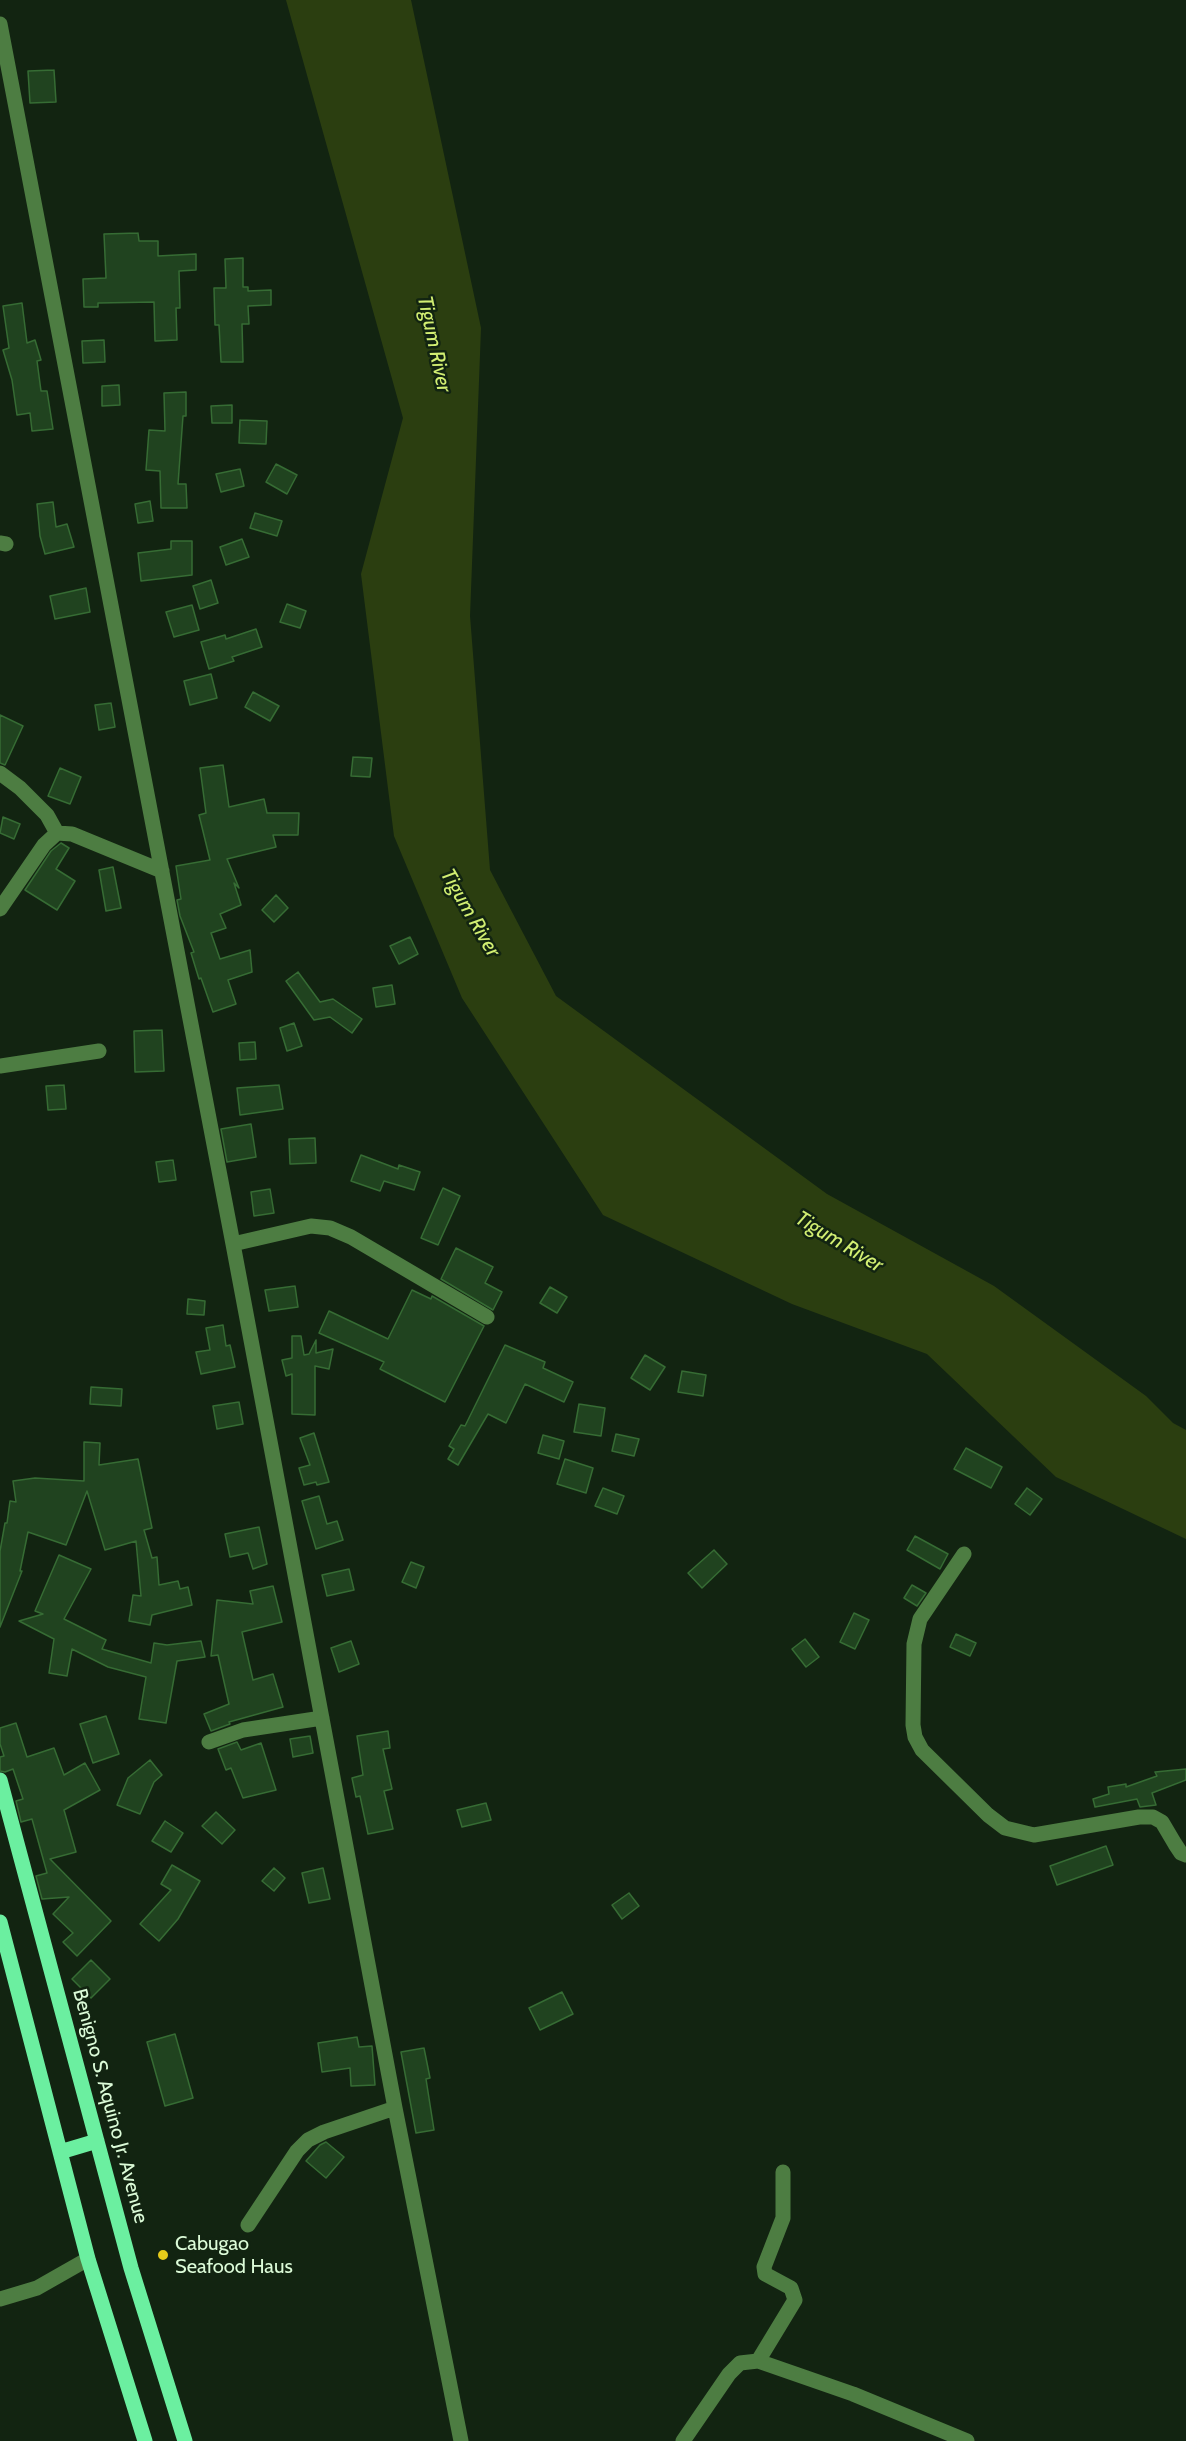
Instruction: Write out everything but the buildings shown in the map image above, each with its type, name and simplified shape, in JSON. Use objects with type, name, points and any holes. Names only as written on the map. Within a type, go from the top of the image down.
[{"type":"main road","name":"Benigno S. Aquino Jr. Avenue","points":[[0,1780],[131,2268],[185,2441]]},
{"type":"main road","points":[[0,1922],[88,2259],[145,2441]]},
{"type":"main road","points":[[60,2152],[97,2141]]},
{"type":"street","points":[[0,24],[395,2108],[461,2441]]},
{"type":"street","points":[[0,773],[20,788],[47,815],[57,833]]},
{"type":"street","points":[[0,909],[6,886],[57,833],[72,834],[162,871]]},
{"type":"street","points":[[0,1066],[99,1051]]},
{"type":"street","points":[[233,1244],[311,1226],[330,1228],[351,1237],[487,1317]]},
{"type":"street","points":[[964,1554],[920,1619],[914,1644],[913,1725],[915,1737],[922,1750],[988,1815],[1005,1828],[1034,1835],[1153,1817],[1162,1822],[1181,1853],[1186,1855]]},
{"type":"street","points":[[209,1742],[243,1730],[322,1718]]},
{"type":"street","points":[[249,2226],[297,2151],[308,2140],[324,2132],[395,2108]]},
{"type":"street","points":[[758,2361],[795,2300],[792,2288],[765,2274],[764,2267],[783,2218],[783,2172]]},
{"type":"street","points":[[0,2300],[37,2288],[88,2259]]},
{"type":"street","points":[[683,2441],[729,2374],[740,2363],[758,2361],[853,2394],[967,2441]]},
{"type":"water","name":"Tigum River","points":[[286,0],[411,0],[481,328],[470,616],[490,870],[556,996],[827,1194],[994,1286],[1146,1396],[1173,1423],[1186,1430],[1186,1539],[1056,1477],[927,1354],[792,1304],[603,1215],[462,998],[394,836],[361,574],[403,418]]},
{"type":"place","name":"Cabugao Seafood Haus","points":[[163,2255]]}]
